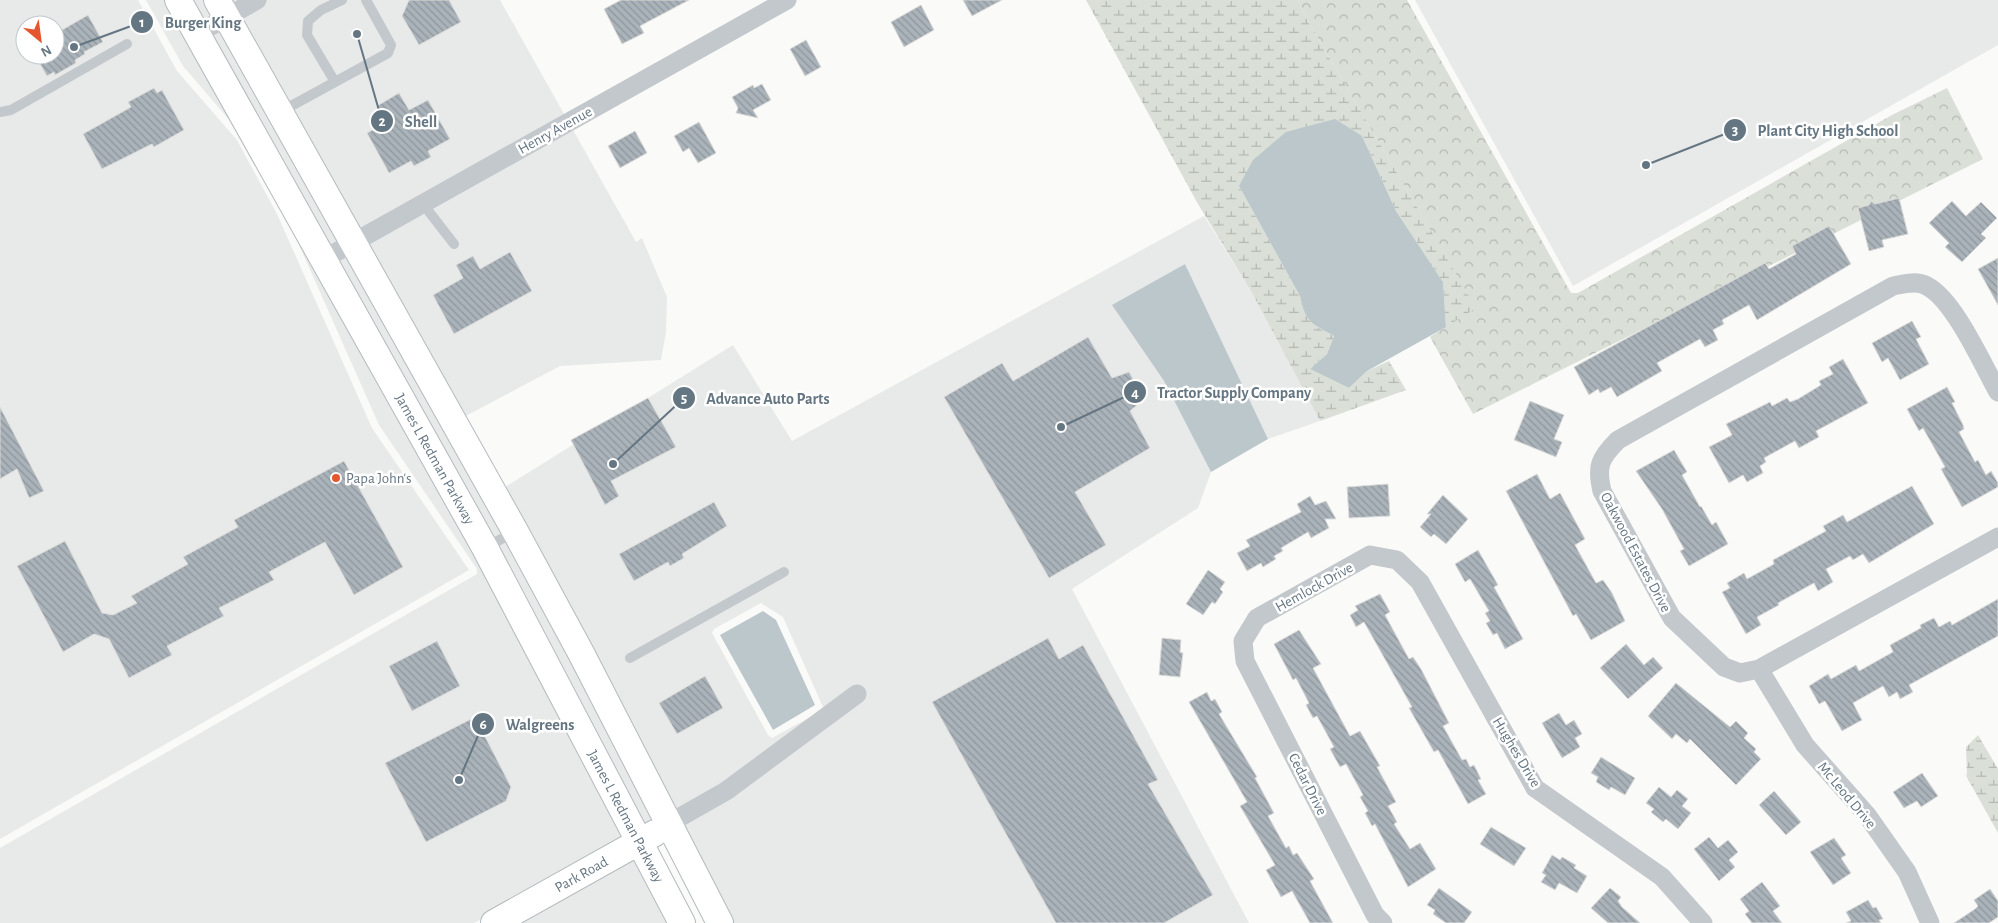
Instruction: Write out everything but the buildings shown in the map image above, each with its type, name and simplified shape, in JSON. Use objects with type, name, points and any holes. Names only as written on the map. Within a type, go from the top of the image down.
[{"type":"main road","name":"James L Redman Parkway","points":[[178,0],[486,548],[682,923]]},
{"type":"main road","points":[[222,9],[515,531],[581,653],[720,923]]},
{"type":"main road","name":"Park Road","points":[[494,923],[641,842],[668,824]]},
{"type":"main road","points":[[641,842],[663,856],[682,879],[705,923]]},
{"type":"street","points":[[197,34],[222,9],[257,0]]},
{"type":"street","name":"Henry Avenue","points":[[324,259],[787,0]]},
{"type":"street","name":"Oakwood Estates Drive","points":[[1998,392],[1947,302],[1926,285],[1910,282],[1893,286],[1618,440],[1604,454],[1598,473],[1602,491],[1672,618],[1724,667],[1740,673],[1759,669],[1998,537]]},
{"type":"street","name":"Hemlock Drive","points":[[1243,641],[1257,618],[1370,555],[1397,560]]},
{"type":"street","name":"Hughes Drive","points":[[1397,560],[1420,582],[1535,788],[1662,877],[1703,923]]},
{"type":"street","name":"Cedar Drive","points":[[1243,641],[1245,661],[1375,915],[1384,923]]},
{"type":"street","name":"Mc Leod Drive","points":[[1759,669],[1805,745],[1867,815],[1907,872],[1930,923]]},
{"type":"street","points":[[668,824],[726,791],[857,694]]},
{"type":"lane","points":[[335,82],[308,35],[308,21],[321,10],[342,0]]},
{"type":"lane","points":[[280,112],[388,52],[392,45],[366,0]]},
{"type":"lane","points":[[0,112],[10,110],[127,44]]},
{"type":"lane","points":[[424,204],[454,244]]},
{"type":"lane","points":[[486,548],[515,531]]},
{"type":"lane","points":[[630,658],[784,572]]},
{"type":"shaded area","points":[[0,0],[138,0],[177,71],[237,140],[277,214],[372,428],[469,570],[0,839]]},
{"type":"shaded area","points":[[146,0],[168,0],[478,552],[629,837],[474,923],[0,923],[0,848],[477,574],[477,569],[379,425],[284,211],[244,137],[183,66]]},
{"type":"shaded area","points":[[188,0],[207,0],[508,535],[656,820],[644,828]]},
{"type":"shaded area","points":[[227,0],[500,0],[636,242],[642,238],[667,297],[666,332],[661,360],[560,366],[462,418]]},
{"type":"shaded area","points":[[1415,0],[1998,0],[1998,45],[1573,286]]},
{"type":"shaded area","points":[[1335,119],[1362,136],[1396,211],[1443,282],[1446,327],[1367,371],[1349,388],[1310,369],[1327,354],[1334,336],[1315,325],[1307,317],[1300,296],[1239,186],[1253,160],[1286,132]]},
{"type":"shaded area","points":[[1204,216],[1251,291],[1320,421],[1268,439],[1185,264],[1113,306],[1164,381],[1211,472],[1198,508],[1072,589],[1249,923],[729,923],[502,489],[733,345],[792,441]],"holes":[[[761,603],[783,617],[823,707],[821,711],[772,738],[768,735],[712,633],[714,629]]]},
{"type":"shaded area","points":[[1185,264],[1268,439],[1211,472],[1164,381],[1112,305]]},
{"type":"shaded area","points":[[763,611],[776,620],[815,705],[773,730],[720,635]]},
{"type":"shaded area","points":[[638,855],[672,923],[515,923]]},
{"type":"green space","points":[[1086,0],[1298,0],[1309,23],[1476,308],[1446,327],[1443,282],[1396,211],[1362,136],[1239,186],[1300,296],[1307,317],[1320,329],[1334,336],[1327,354],[1310,369],[1349,388],[1367,371],[1389,361],[1406,390],[1320,421],[1251,291],[1198,204]]},
{"type":"green space","points":[[1298,0],[1407,0],[1571,293],[1578,293],[1892,115],[1947,88],[1983,159],[1473,414],[1430,337],[1475,307],[1309,23]]},
{"type":"green space","points":[[1978,735],[1998,769],[1998,833],[1964,772],[1967,776],[1966,747]]},
{"type":"place","name":"Shell","points":[[357,34]]},
{"type":"place","name":"Burger King","points":[[74,47]]},
{"type":"place","name":"Plant City High School","points":[[1646,165]]},
{"type":"place","name":"Tractor Supply Company","points":[[1061,427]]},
{"type":"place","name":"Advance Auto Parts","points":[[613,464]]},
{"type":"place","name":"Papa John's","points":[[336,478]]},
{"type":"place","name":"Walgreens","points":[[459,780]]}]
